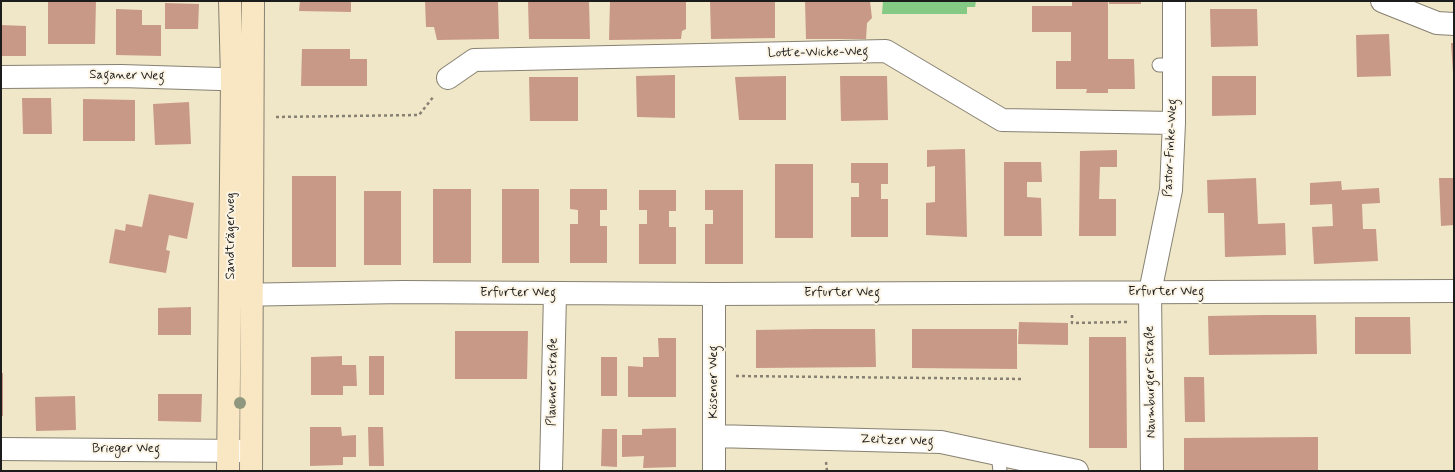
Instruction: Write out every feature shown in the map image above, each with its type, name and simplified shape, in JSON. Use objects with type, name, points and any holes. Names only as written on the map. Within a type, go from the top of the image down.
[{"type":"main road","name":"Sandträgerweg","points":[[229,460],[253,117],[242,79],[230,1]]},
{"type":"main road","name":"Sandträgerweg","points":[[251,461],[241,295],[242,79],[253,1]]},
{"type":"street","name":"Pastor-Finke-Weg","points":[[1150,292],[1171,190],[1174,123],[1167,65],[1174,1]]},
{"type":"street","points":[[1382,1],[1437,23],[1454,24]]},
{"type":"street","name":"Lotte-Wicke-Weg","points":[[448,78],[474,60],[886,51],[1002,120],[1174,123]]},
{"type":"street","name":"Saganer Weg","points":[[1,77],[121,76],[242,79]]},
{"type":"street","name":"Erfurter Weg","points":[[241,295],[402,292],[714,294],[1454,291]]},
{"type":"street","name":"Naumburger Straße","points":[[1150,292],[1152,471]]},
{"type":"street","name":"Plauener Straße","points":[[551,471],[555,293]]},
{"type":"street","name":"Kösener Weg","points":[[714,294],[714,471]]},
{"type":"street","name":"Zeitzer Weg","points":[[714,436],[941,442],[999,463],[1077,471]]},
{"type":"street","name":"Brieger Weg","points":[[1,449],[251,461]]},
{"type":"path","points":[[253,117],[419,115],[448,78]]},
{"type":"path","points":[[1071,292],[1072,323],[1150,322]]},
{"type":"path","points":[[714,376],[1024,379]]},
{"type":"green space","points":[[883,1],[976,1],[975,7],[967,7],[967,14],[882,14]]},
{"type":"building","points":[[48,1],[96,1],[95,44],[48,44]]},
{"type":"building","points":[[300,1],[351,1],[351,12],[299,11]]},
{"type":"building","points":[[425,1],[498,1],[499,39],[437,40],[434,27],[426,27]]},
{"type":"building","points":[[528,1],[589,1],[590,39],[529,39]]},
{"type":"building","points":[[610,1],[686,1],[686,29],[682,31],[681,39],[609,40]]},
{"type":"building","points":[[710,1],[775,1],[775,38],[711,39]]},
{"type":"building","points":[[805,1],[870,1],[872,18],[867,23],[866,39],[806,39]]},
{"type":"building","points":[[1109,1],[1141,1],[1141,4],[1109,4]]},
{"type":"building","points":[[1072,2],[1108,2],[1108,59],[1134,59],[1135,89],[1108,89],[1108,93],[1086,93],[1087,89],[1056,89],[1056,61],[1071,61],[1071,32],[1032,32],[1032,6],[1072,6]]},
{"type":"building","points":[[165,3],[199,4],[198,29],[165,29]]},
{"type":"building","points":[[116,9],[142,10],[142,25],[161,25],[161,56],[116,55]]},
{"type":"building","points":[[1210,9],[1257,9],[1258,46],[1211,47]]},
{"type":"building","points":[[1,25],[26,26],[26,56],[1,56]]},
{"type":"building","points":[[1389,34],[1391,76],[1357,77],[1356,35]]},
{"type":"building","points":[[1451,43],[1454,43],[1454,73],[1453,73]]},
{"type":"building","points":[[302,49],[350,49],[350,59],[367,59],[367,86],[301,86]]},
{"type":"building","points":[[675,75],[675,118],[637,117],[636,76]]},
{"type":"building","points":[[786,76],[786,120],[739,120],[735,77]]},
{"type":"building","points":[[840,76],[887,76],[888,120],[841,121]]},
{"type":"building","points":[[1212,76],[1256,76],[1256,115],[1212,116]]},
{"type":"building","points":[[529,77],[578,77],[578,121],[530,121]]},
{"type":"building","points":[[22,98],[51,98],[52,134],[23,134]]},
{"type":"building","points":[[83,99],[135,100],[135,141],[83,141]]},
{"type":"building","points":[[189,102],[191,144],[155,145],[153,104]]},
{"type":"building","points":[[965,149],[967,237],[926,235],[926,203],[935,202],[935,166],[927,167],[927,150]]},
{"type":"building","points":[[1117,150],[1117,167],[1100,167],[1099,199],[1116,199],[1116,236],[1079,236],[1080,151]]},
{"type":"building","points":[[1004,162],[1041,162],[1042,182],[1027,182],[1027,197],[1041,198],[1042,236],[1004,236]]},
{"type":"building","points":[[851,163],[888,163],[888,184],[881,184],[881,199],[888,199],[888,237],[851,237],[851,197],[859,197],[859,183],[851,183]]},
{"type":"building","points":[[775,164],[813,164],[813,238],[775,238]]},
{"type":"building","points":[[292,176],[336,176],[336,267],[292,267]]},
{"type":"building","points":[[1256,178],[1258,224],[1285,223],[1286,255],[1225,257],[1224,213],[1208,213],[1207,180]]},
{"type":"building","points":[[1439,178],[1454,178],[1454,225],[1441,226]]},
{"type":"building","points":[[1341,181],[1342,190],[1379,188],[1380,203],[1362,204],[1363,229],[1376,229],[1378,261],[1314,264],[1312,227],[1333,226],[1332,204],[1310,205],[1310,183]]},
{"type":"building","points":[[433,189],[471,189],[471,263],[433,263]]},
{"type":"building","points":[[502,189],[539,189],[539,263],[502,263]]},
{"type":"building","points":[[570,189],[607,189],[607,210],[600,210],[600,226],[607,226],[607,263],[570,263],[570,224],[578,224],[578,210],[570,209]]},
{"type":"building","points":[[639,190],[676,190],[676,211],[669,211],[669,227],[676,227],[676,264],[639,264],[639,224],[647,224],[647,210],[639,210]]},
{"type":"building","points":[[705,190],[743,190],[743,264],[705,264],[705,224],[713,224],[713,210],[705,210]]},
{"type":"building","points":[[364,191],[401,191],[401,265],[364,265]]},
{"type":"building","points":[[149,194],[194,203],[187,239],[169,235],[166,250],[170,251],[166,273],[109,263],[115,229],[125,231],[126,224],[142,227]]},
{"type":"building","points":[[191,307],[191,335],[158,335],[158,308]]},
{"type":"building","points":[[1316,315],[1317,354],[1209,355],[1208,316]]},
{"type":"building","points":[[1355,317],[1410,317],[1411,354],[1355,354]]},
{"type":"building","points":[[1019,322],[1068,323],[1068,345],[1018,344]]},
{"type":"building","points":[[875,329],[876,367],[756,368],[756,330]]},
{"type":"building","points":[[912,329],[1017,329],[1017,369],[912,368]]},
{"type":"building","points":[[455,331],[528,331],[527,379],[455,379]]},
{"type":"building","points":[[1089,337],[1126,337],[1127,448],[1089,448]]},
{"type":"building","points":[[658,338],[676,338],[676,397],[628,397],[628,366],[643,367],[643,357],[659,357]]},
{"type":"building","points":[[342,356],[342,365],[356,365],[357,386],[343,386],[343,395],[311,395],[311,357]]},
{"type":"building","points":[[369,356],[384,356],[384,395],[369,395]]},
{"type":"building","points":[[601,357],[617,357],[617,396],[601,396]]},
{"type":"building","points":[[1,373],[3,373],[3,416],[1,416]]},
{"type":"building","points":[[1184,377],[1204,377],[1205,422],[1185,422]]},
{"type":"building","points":[[158,394],[202,394],[201,422],[158,421]]},
{"type":"building","points":[[75,396],[76,430],[36,431],[35,397]]},
{"type":"building","points":[[310,427],[341,427],[342,436],[356,435],[356,457],[343,457],[343,465],[310,466]]},
{"type":"building","points":[[368,427],[383,427],[384,466],[369,466]]},
{"type":"building","points":[[676,428],[676,467],[643,468],[644,456],[622,457],[622,435],[642,435],[642,429]]},
{"type":"building","points":[[602,429],[617,429],[617,467],[601,466]]},
{"type":"building","points":[[1318,437],[1318,471],[1184,471],[1184,438]]}]
